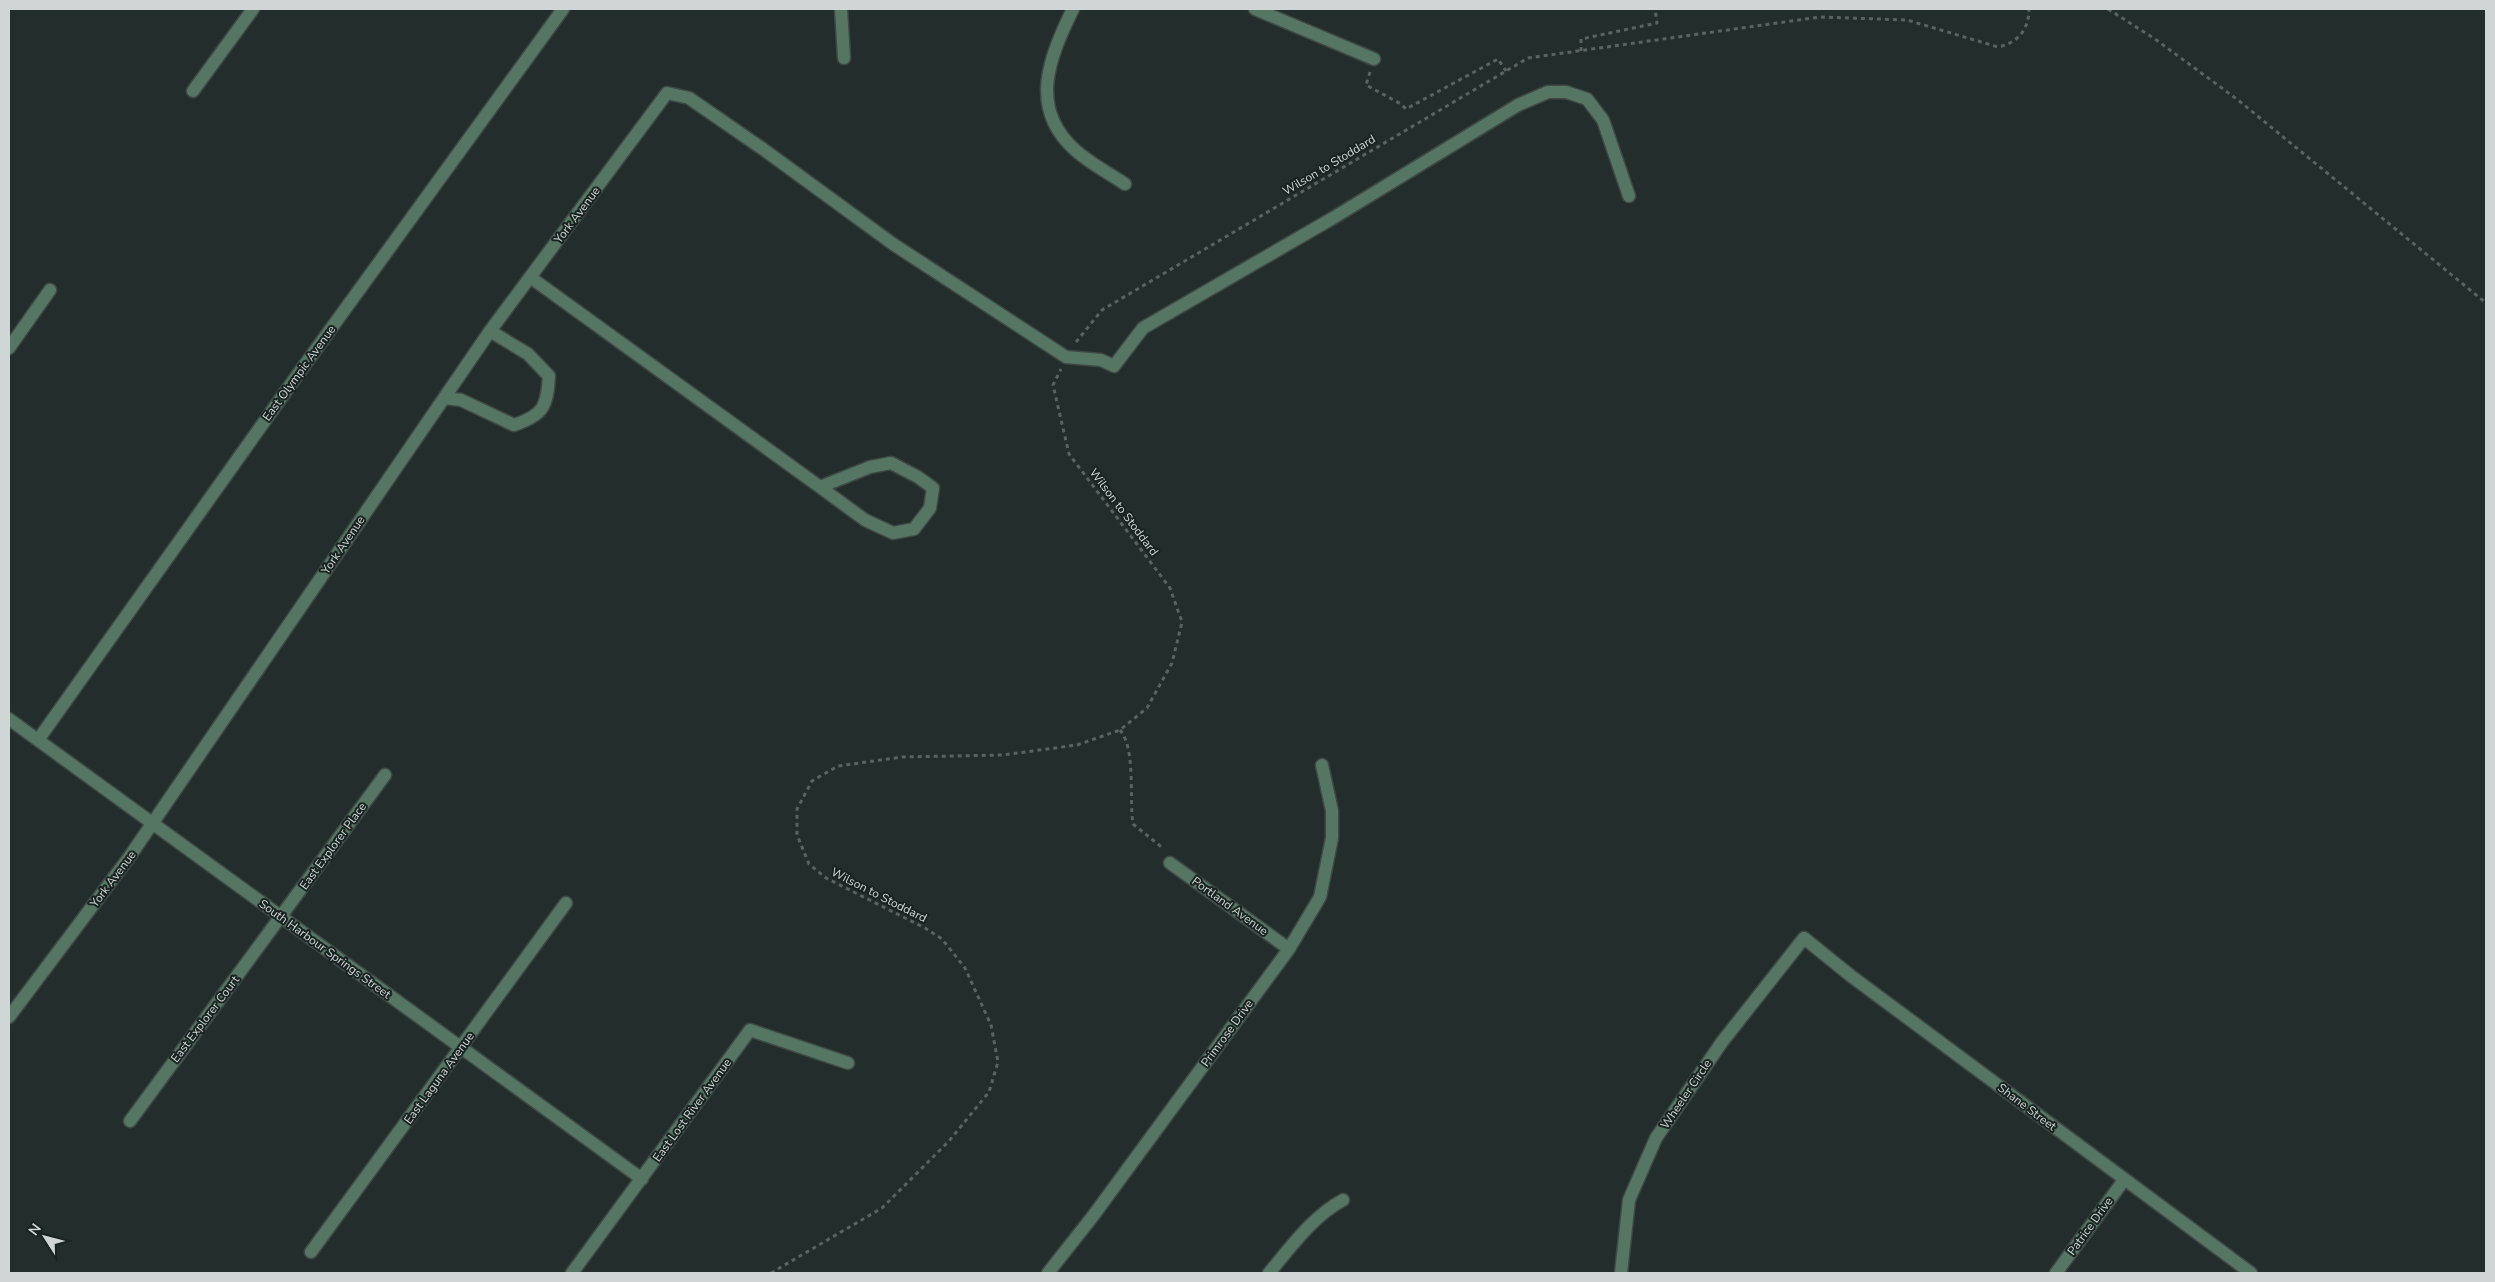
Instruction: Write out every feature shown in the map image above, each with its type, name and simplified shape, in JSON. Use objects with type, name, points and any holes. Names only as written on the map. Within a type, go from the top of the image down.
[{"type":"street","points":[[192,91],[253,9]]},
{"type":"street","name":"East Olympic Avenue","points":[[38,740],[307,362],[563,9]]},
{"type":"street","points":[[841,9],[844,58]]},
{"type":"street","points":[[1073,9],[1063,30],[1046,79],[1048,108],[1056,129],[1074,150],[1125,184]]},
{"type":"street","points":[[1255,9],[1374,59]]},
{"type":"street","points":[[1066,357],[1101,360],[1114,366],[1143,328],[1333,218],[1518,105],[1548,92],[1566,92],[1586,99],[1603,120],[1629,196]]},
{"type":"street","name":"York Avenue","points":[[9,1017],[153,824],[490,331],[667,93],[689,98],[763,148],[893,244],[1066,357]]},
{"type":"street","points":[[530,277],[820,488],[865,520],[893,534],[914,529],[930,508],[933,488],[918,477],[891,464],[870,467],[820,488]]},
{"type":"street","points":[[9,348],[50,290]]},
{"type":"street","points":[[444,398],[460,400],[514,425],[534,418],[548,398],[550,376],[528,354],[490,331]]},
{"type":"street","name":"South Harbour Springs Street","points":[[9,719],[642,1178]]},
{"type":"street","name":"Primrose Drive","points":[[1048,1273],[1093,1216],[1289,949],[1320,897],[1332,838],[1332,811],[1322,765]]},
{"type":"street","name":"East Explorer Place","points":[[281,918],[385,775]]},
{"type":"street","name":"Portland Avenue","points":[[1170,863],[1289,949]]},
{"type":"street","name":"East Laguna Avenue","points":[[311,1252],[566,903]]},
{"type":"street","name":"East Explorer Court","points":[[130,1121],[281,918]]},
{"type":"street","name":"Shane Street","points":[[1804,938],[2124,1180],[2251,1273]]},
{"type":"street","name":"Wheeler Circle","points":[[1621,1273],[1629,1200],[1656,1138],[1722,1042],[1804,938]]},
{"type":"street","name":"East Lost River Avenue","points":[[572,1273],[750,1030],[848,1063]]},
{"type":"street","name":"Patrice Drive","points":[[2056,1273],[2124,1180]]},
{"type":"street","points":[[1269,1273],[1304,1232],[1330,1207],[1343,1200]]},
{"type":"path","points":[[1581,51],[1581,39],[1658,23],[1655,9]]},
{"type":"path","name":"Wilson to Stoddard","points":[[771,1273],[882,1208],[950,1140],[989,1092],[998,1062],[991,1026],[965,968],[942,939],[925,928],[826,878],[809,864],[797,835],[797,809],[812,781],[838,766],[902,757],[1003,755],[1077,745],[1120,730],[1147,708],[1172,663],[1182,622],[1170,588],[1069,454],[1053,385],[1066,357],[1081,334],[1102,310],[1528,58],[1820,18],[1907,20],[1998,47],[2010,44],[2022,34],[2029,19],[2029,9]]},
{"type":"path","points":[[2108,9],[2155,39],[2238,100],[2486,303]]},
{"type":"path","points":[[1374,59],[1366,86],[1401,104],[1406,109],[1498,59],[1506,71]]},
{"type":"path","points":[[1120,730],[1126,738],[1130,755],[1130,804],[1133,824],[1166,850],[1170,863]]}]
